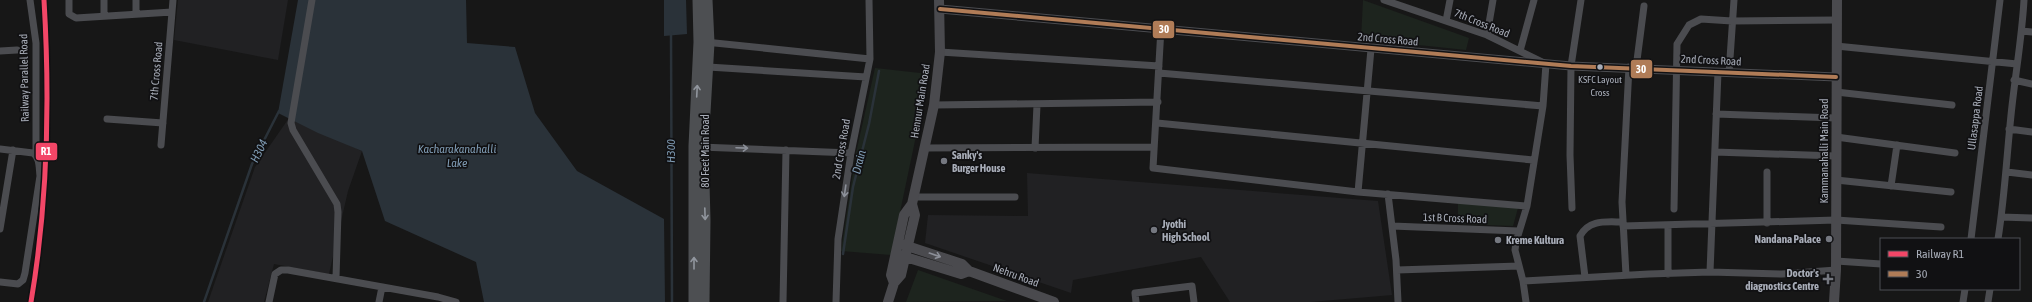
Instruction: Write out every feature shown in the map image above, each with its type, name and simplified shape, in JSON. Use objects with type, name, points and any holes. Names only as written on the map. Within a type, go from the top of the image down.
[{"type":"main road","name":"80 Feet Main Road","points":[[698,0],[708,67],[698,147],[706,220],[704,302]]},
{"type":"main road","name":"80 Feet Main Road","points":[[694,302],[698,147],[707,0]]},
{"type":"main road","name":"Kammanahalli Main Road","points":[[1834,302],[1836,266],[1837,0]]},
{"type":"main road","name":"Hennur Main Road","points":[[888,302],[894,282],[891,274],[900,255],[903,244],[904,215],[913,200],[934,105],[940,52],[939,5]]},
{"type":"main road","name":"Nehru Road","points":[[903,244],[962,264],[969,271],[1054,302]]},
{"type":"main road","name":"Nehru Road","points":[[900,255],[960,274],[969,271]]},
{"type":"street","name":"Railway Parallel Road","points":[[0,282],[18,284],[23,280],[40,176],[39,163],[36,156],[36,43],[30,0]]},
{"type":"street","points":[[70,0],[69,14],[71,17],[172,12]]},
{"type":"street","points":[[104,0],[104,15]]},
{"type":"street","points":[[136,0],[136,13]]},
{"type":"street","name":"7th Cross Road","points":[[161,145],[173,0]]},
{"type":"street","points":[[312,0],[291,123],[293,130],[337,204],[336,278]]},
{"type":"street","name":"2nd Cross Road","points":[[836,302],[838,239],[851,153],[870,59],[869,0]]},
{"type":"street","name":"7th Cross Road","points":[[1384,0],[1403,3],[1486,35],[1546,64]]},
{"type":"street","points":[[1446,20],[1450,0]]},
{"type":"street","points":[[1486,35],[1493,0]]},
{"type":"street","points":[[1520,51],[1534,0]]},
{"type":"street","points":[[1572,208],[1570,155],[1571,66],[1581,0]]},
{"type":"street","points":[[1728,72],[1734,0]]},
{"type":"street","name":"Ullasappa Road","points":[[1971,238],[2000,0]]},
{"type":"street","points":[[1998,238],[2007,172],[2009,129],[2014,80],[2022,31],[2024,0]]},
{"type":"street","name":"2nd Cross Road","points":[[939,5],[1371,49],[1546,64],[1836,77]]},
{"type":"street","points":[[1626,275],[1622,202],[1633,68],[1644,6]]},
{"type":"street","points":[[1674,209],[1675,70],[1677,44],[1689,25],[1701,19],[1732,21],[1836,20]]},
{"type":"street","points":[[1161,28],[1157,123],[1153,168],[1358,192],[1527,206]]},
{"type":"street","points":[[2022,31],[2032,32]]},
{"type":"street","points":[[704,42],[870,59]]},
{"type":"street","points":[[1836,46],[2017,64]]},
{"type":"street","points":[[1358,192],[1371,49]]},
{"type":"street","points":[[0,51],[18,50]]},
{"type":"street","points":[[940,52],[1159,70],[1367,91],[1542,106]]},
{"type":"street","points":[[1526,302],[1523,281],[1515,250],[1518,231],[1527,206],[1542,106],[1546,64]]},
{"type":"street","points":[[708,67],[866,77]]},
{"type":"street","points":[[1710,272],[1718,72]]},
{"type":"street","points":[[2014,80],[2032,84]]},
{"type":"street","points":[[1836,92],[1952,105]]},
{"type":"street","points":[[934,105],[1037,105],[1158,102]]},
{"type":"street","points":[[1035,148],[1037,105]]},
{"type":"street","points":[[1716,114],[1836,118]]},
{"type":"street","points":[[107,119],[163,123]]},
{"type":"street","points":[[1157,123],[1533,160]]},
{"type":"street","points":[[2009,129],[2032,132]]},
{"type":"street","points":[[1836,138],[1955,153]]},
{"type":"street","points":[[1891,186],[1897,145]]},
{"type":"street","points":[[698,147],[851,153]]},
{"type":"street","points":[[924,148],[1154,147]]},
{"type":"street","points":[[0,148],[33,153],[36,156]]},
{"type":"street","points":[[0,229],[2,203],[13,150]]},
{"type":"street","points":[[784,302],[786,150]]},
{"type":"street","points":[[1715,152],[1836,156]]},
{"type":"street","points":[[1767,172],[1767,223]]},
{"type":"street","points":[[2007,172],[2032,175]]},
{"type":"street","points":[[1836,180],[1951,192]]},
{"type":"street","points":[[1388,194],[1398,302]]},
{"type":"street","points":[[913,200],[1015,197]]},
{"type":"street","points":[[2002,217],[2032,218]]},
{"type":"street","points":[[1585,277],[1580,236],[1592,223],[1712,225],[1836,220],[1941,227]]},
{"type":"street","points":[[1668,225],[1668,274]]},
{"type":"street","name":"1st B Cross Road","points":[[1392,226],[1518,231]]},
{"type":"street","points":[[1523,281],[1710,272],[1782,274],[1836,266],[1880,264]]},
{"type":"street","points":[[1396,270],[1519,266]]},
{"type":"street","points":[[269,302],[275,274],[281,270],[336,278],[456,302]]},
{"type":"street","points":[[1136,302],[1135,293],[1192,286],[1194,302]]},
{"type":"street","points":[[379,302],[382,287]]},
{"type":"street","points":[[1963,302],[1965,290]]},
{"type":"street","points":[[1988,302],[1990,290]]},
{"type":"shaded area","points":[[178,0],[288,0],[278,60],[174,40]]},
{"type":"shaded area","points":[[1363,0],[1469,38],[1466,50],[1361,39]]},
{"type":"shaded area","points":[[875,68],[929,74],[891,255],[841,251],[856,153]]},
{"type":"shaded area","points":[[289,118],[362,151],[348,191],[329,274],[274,264],[264,302],[208,302],[255,167]]},
{"type":"shaded area","name":"Jyothi High School","points":[[1027,173],[1378,201],[1392,295],[1311,302],[1230,302],[1201,257],[1073,280],[1071,293],[925,243],[928,215],[1028,216]]},
{"type":"shaded area","points":[[1458,201],[1518,208],[1513,226],[1458,224]]},
{"type":"shaded area","points":[[918,270],[1007,301],[906,302]]},
{"type":"water","name":"Kacharakanahalli Lake","points":[[298,0],[466,0],[467,43],[515,47],[535,113],[577,171],[664,219],[665,302],[484,302],[476,262],[385,221],[362,151],[318,133],[278,113]]},
{"type":"water","points":[[664,0],[686,0],[687,34],[664,36]]},
{"type":"waterway","name":"H300","points":[[671,33],[672,302]]},
{"type":"waterway","name":"Drain","points":[[843,254],[853,187],[869,124],[879,71]]},
{"type":"waterway","name":"H304","points":[[204,302],[252,164],[279,111]]},
{"type":"rail line","name":"R1","points":[[31,302],[41,227],[46,151],[47,76],[44,0]]},
{"type":"transit line","name":"30","points":[[940,9],[1571,66],[1836,77]]},
{"type":"place","name":"KSFC Layout Cross","points":[[1600,67]]},
{"type":"place","name":"Sanky's Burger House","points":[[944,161]]},
{"type":"place","name":"Jyothi High School","points":[[1154,230]]},
{"type":"place","name":"Nandana Palace","points":[[1829,239]]},
{"type":"place","name":"Kreme Kultura","points":[[1498,240]]},
{"type":"place","name":"Doctor's diagnostics Centre","points":[[1828,279]]}]
